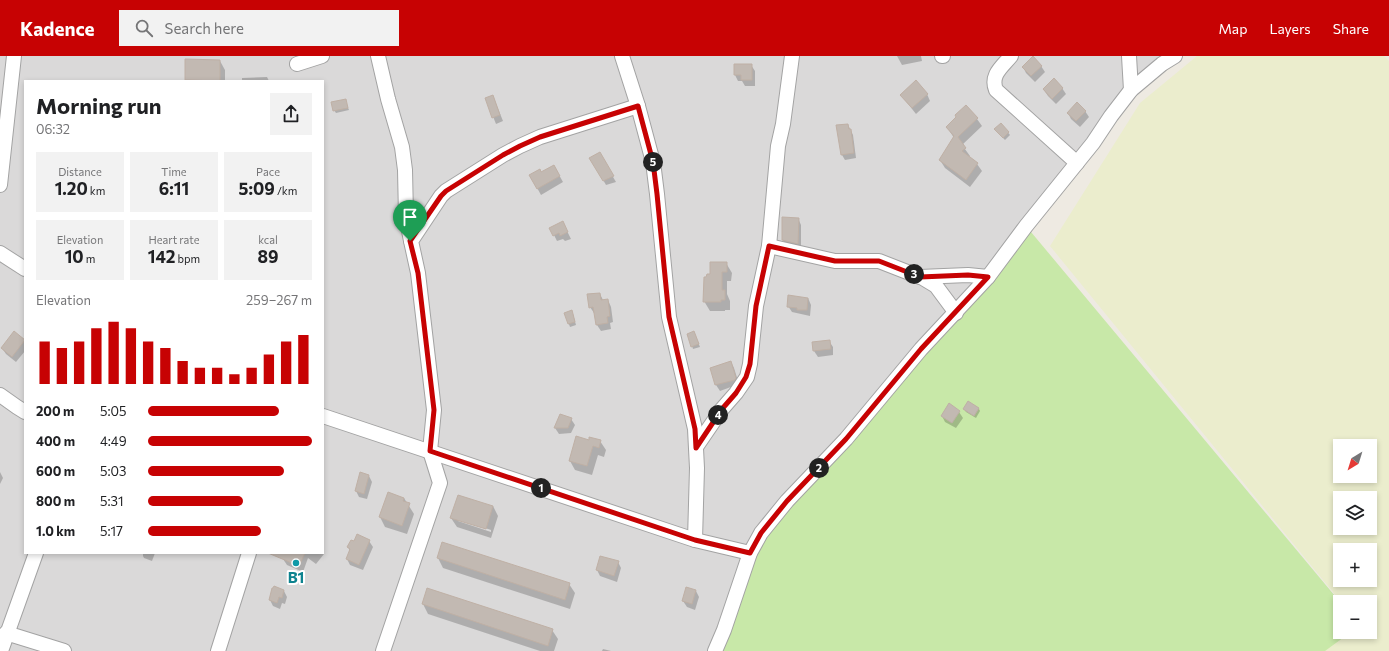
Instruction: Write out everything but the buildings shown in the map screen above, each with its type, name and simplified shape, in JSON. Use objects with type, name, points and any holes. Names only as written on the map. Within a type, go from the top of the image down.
[{"type":"street","points":[[0,185],[14,56]]},
{"type":"street","points":[[297,64],[322,56]]},
{"type":"street","points":[[378,56],[388,99],[402,147],[405,170],[406,216],[410,241],[418,273],[434,410],[430,451],[440,480],[440,487],[383,651]]},
{"type":"street","points":[[622,56],[638,106],[653,162],[669,317],[695,429],[697,468],[695,540]]},
{"type":"street","points":[[696,448],[722,409],[736,393],[746,377],[750,364],[756,306],[769,246],[778,146],[784,118],[792,56]]},
{"type":"street","points":[[1011,56],[994,77],[993,83],[996,90],[1077,163]]},
{"type":"street","points":[[1129,56],[1131,90]]},
{"type":"street","points":[[715,651],[724,630],[750,553],[761,533],[787,501],[846,439],[921,349],[988,277],[1026,226],[1093,143],[1131,90],[1162,64],[1175,56]]},
{"type":"street","points":[[410,241],[446,191],[503,155],[540,137],[638,106]]},
{"type":"street","points":[[769,246],[835,261],[879,261],[920,277],[936,286],[956,313]]},
{"type":"street","points":[[0,252],[24,268]]},
{"type":"street","points":[[920,277],[968,275],[988,277]]},
{"type":"street","points":[[0,395],[24,411]]},
{"type":"street","points":[[324,416],[695,540],[750,553]]},
{"type":"street","points":[[1,651],[6,633],[36,554]]},
{"type":"street","points":[[218,651],[249,554]]},
{"type":"street","points":[[6,633],[64,651]]},
{"type":"shaded area","points":[[0,56],[1175,56],[1131,90],[715,651],[0,651]]},
{"type":"green space","points":[[1197,56],[1384,56],[1389,61],[1389,651],[1324,651],[1340,639],[1377,639],[1377,595],[1335,595],[1050,246],[1140,103]]},
{"type":"green space","points":[[1026,226],[1334,595],[1333,639],[1341,639],[1325,651],[715,651],[750,553]]},
{"type":"place","name":"B1","points":[[296,563]]},
{"type":"route","points":[[638,106],[653,162],[669,317],[687,390],[695,429],[696,448],[746,377],[750,364],[756,306],[769,246],[835,261],[879,261],[920,277],[968,275],[988,277],[921,349],[846,439],[787,501],[761,533],[750,553],[695,540],[430,451],[434,410],[418,273],[410,241],[446,191],[503,155],[540,137],[638,106]]}]
